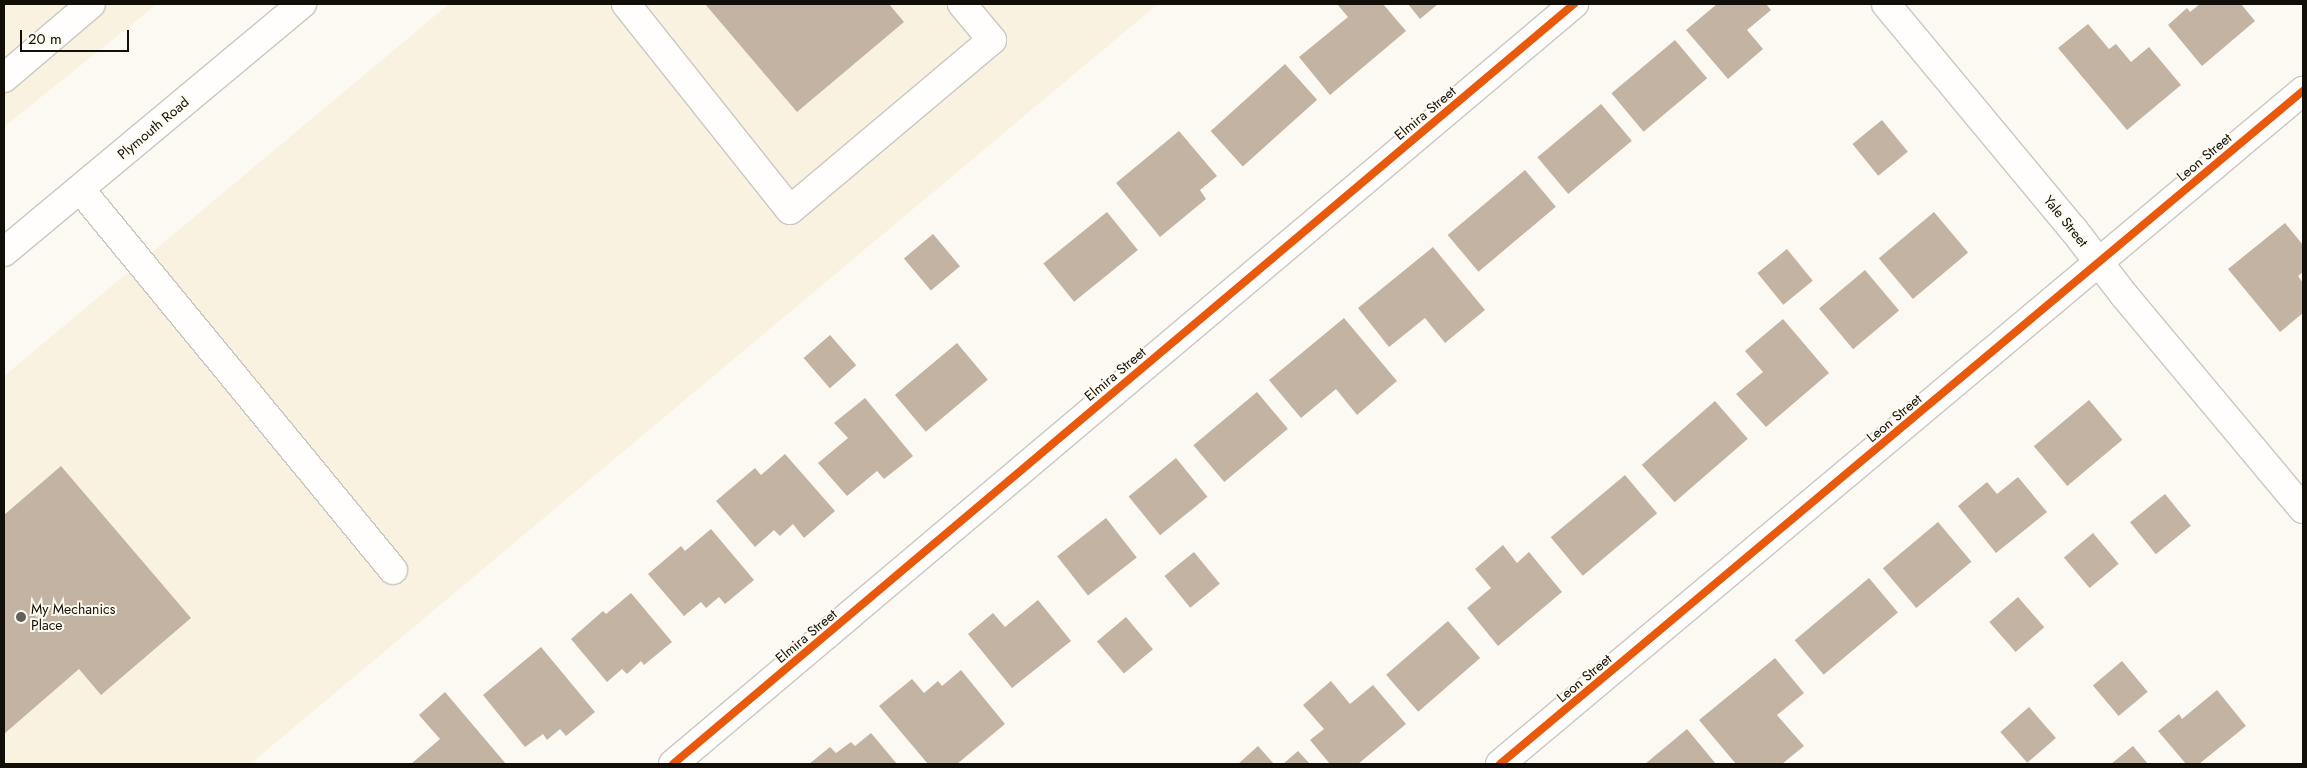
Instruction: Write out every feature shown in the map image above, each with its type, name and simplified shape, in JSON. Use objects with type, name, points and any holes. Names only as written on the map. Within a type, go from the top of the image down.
[{"type":"street","points":[[4,78],[91,4]]},
{"type":"street","name":"Plymouth Road","points":[[4,252],[302,4]]},
{"type":"street","points":[[626,4],[790,210],[992,40],[962,4]]},
{"type":"street","name":"Elmira Street","points":[[673,764],[1574,4]]},
{"type":"street","name":"Yale Street","points":[[1886,4],[2099,262],[2124,295],[2303,509]]},
{"type":"street","name":"Leon Street","points":[[1500,764],[2303,91]]},
{"type":"street","points":[[80,189],[394,570]]},
{"type":"shaded area","points":[[4,4],[157,4],[4,127]]},
{"type":"shaded area","points":[[449,4],[1158,4],[250,764],[4,764],[4,376]]},
{"type":"building","points":[[705,4],[889,4],[904,22],[797,112]]},
{"type":"building","points":[[1337,4],[1383,4],[1406,31],[1330,95],[1299,57],[1348,17]]},
{"type":"building","points":[[1408,4],[1438,4],[1420,19]]},
{"type":"building","points":[[1717,4],[1766,4],[1771,10],[1747,30],[1763,49],[1728,79],[1686,30]]},
{"type":"building","points":[[2200,4],[2241,4],[2255,21],[2202,66],[2168,25],[2187,8],[2190,12]]},
{"type":"building","points":[[2088,24],[2109,49],[2116,44],[2131,62],[2149,47],[2181,85],[2127,130],[2058,48]]},
{"type":"building","points":[[1675,40],[1707,78],[1644,132],[1611,93]]},
{"type":"building","points":[[1285,64],[1317,100],[1243,167],[1211,131]]},
{"type":"building","points":[[1601,104],[1632,141],[1568,194],[1537,157]]},
{"type":"building","points":[[1882,120],[1908,152],[1878,176],[1852,144]]},
{"type":"building","points":[[1179,131],[1217,176],[1200,190],[1206,199],[1160,237],[1116,183]]},
{"type":"building","points":[[1525,170],[1556,207],[1478,272],[1448,235]]},
{"type":"building","points":[[1107,212],[1138,250],[1074,302],[1043,264]]},
{"type":"building","points":[[1934,212],[1968,253],[1913,299],[1879,258]]},
{"type":"building","points":[[2285,223],[2303,245],[2303,272],[2298,276],[2303,283],[2303,313],[2280,332],[2228,269]]},
{"type":"building","points":[[933,234],[960,266],[931,291],[904,258]]},
{"type":"building","points":[[1433,247],[1485,310],[1445,343],[1425,318],[1389,347],[1358,308]]},
{"type":"building","points":[[1787,249],[1813,281],[1783,305],[1757,273]]},
{"type":"building","points":[[1865,270],[1899,311],[1853,349],[1819,309]]},
{"type":"building","points":[[1344,318],[1397,381],[1357,415],[1336,389],[1301,418],[1269,380]]},
{"type":"building","points":[[1783,319],[1829,373],[1766,427],[1736,394],[1763,372],[1745,351]]},
{"type":"building","points":[[830,335],[856,365],[830,388],[804,358]]},
{"type":"building","points":[[957,343],[988,380],[926,432],[895,395]]},
{"type":"building","points":[[1257,392],[1288,429],[1224,482],[1193,445]]},
{"type":"building","points":[[865,398],[913,456],[884,479],[877,471],[847,496],[818,463],[848,438],[834,423]]},
{"type":"building","points":[[2089,400],[2122,440],[2067,486],[2034,446]]},
{"type":"building","points":[[1715,401],[1748,439],[1675,502],[1642,465]]},
{"type":"building","points":[[785,454],[835,511],[804,538],[793,524],[780,536],[774,530],[755,547],[716,501],[755,468],[761,475]]},
{"type":"building","points":[[1176,458],[1207,497],[1160,535],[1129,496]]},
{"type":"building","points":[[61,466],[191,618],[101,695],[79,669],[4,734],[4,515]]},
{"type":"building","points":[[1625,475],[1657,513],[1583,576],[1551,537]]},
{"type":"building","points":[[2018,477],[2047,512],[1996,553],[1958,506],[1987,482],[1997,494]]},
{"type":"building","points":[[2165,494],[2191,526],[2156,554],[2130,522]]},
{"type":"building","points":[[1106,518],[1137,557],[1088,596],[1057,556]]},
{"type":"building","points":[[1938,522],[1971,562],[1916,608],[1883,568]]},
{"type":"building","points":[[711,529],[754,580],[725,604],[719,597],[706,608],[701,602],[684,616],[648,574],[681,546],[685,551]]},
{"type":"building","points":[[2093,533],[2119,564],[2090,588],[2064,557]]},
{"type":"building","points":[[1503,545],[1517,563],[1529,552],[1562,592],[1498,646],[1467,608],[1491,588],[1475,569]]},
{"type":"building","points":[[1194,552],[1220,584],[1190,608],[1164,576]]},
{"type":"building","points":[[1869,578],[1898,612],[1824,675],[1795,640]]},
{"type":"building","points":[[631,593],[672,642],[644,665],[641,661],[627,674],[622,669],[607,682],[571,639],[603,611],[606,614]]},
{"type":"building","points":[[2018,597],[2044,627],[2016,652],[1989,622]]},
{"type":"building","points":[[1038,600],[1071,641],[1012,688],[968,634],[993,613],[1005,627]]},
{"type":"building","points":[[1126,617],[1153,649],[1124,674],[1097,641]]},
{"type":"building","points":[[1448,621],[1480,658],[1418,712],[1386,675]]},
{"type":"building","points":[[541,647],[595,712],[566,736],[560,729],[547,740],[543,734],[525,747],[483,695]]},
{"type":"building","points":[[1775,658],[1804,693],[1777,715],[1804,746],[1782,764],[1736,764],[1699,720]]},
{"type":"building","points":[[2122,661],[2148,692],[2119,716],[2093,685]]},
{"type":"building","points":[[961,670],[1005,724],[957,764],[928,764],[879,706],[912,679],[924,693],[938,681],[942,686]]},
{"type":"building","points":[[1331,681],[1350,704],[1373,685],[1406,724],[1358,764],[1330,764],[1310,740],[1324,729],[1303,705]]},
{"type":"building","points":[[2217,690],[2246,726],[2199,764],[2186,764],[2158,731],[2179,714],[2182,719]]},
{"type":"building","points":[[445,692],[506,764],[411,764],[440,739],[419,715]]},
{"type":"building","points":[[2029,707],[2056,738],[2027,763],[2000,732]]},
{"type":"building","points":[[1687,729],[1716,764],[1645,764]]},
{"type":"building","points":[[871,733],[897,764],[809,764],[830,747],[836,753],[851,742],[855,746]]},
{"type":"building","points":[[1258,746],[1274,764],[1238,764]]},
{"type":"building","points":[[2133,746],[2148,764],[2111,764]]},
{"type":"building","points":[[1298,751],[1310,764],[1283,764]]},
{"type":"cycle path","points":[[673,764],[1574,4]]},
{"type":"cycle path","points":[[1500,764],[2303,91]]},
{"type":"place","name":"My Mechanics Place","points":[[21,617]]}]
